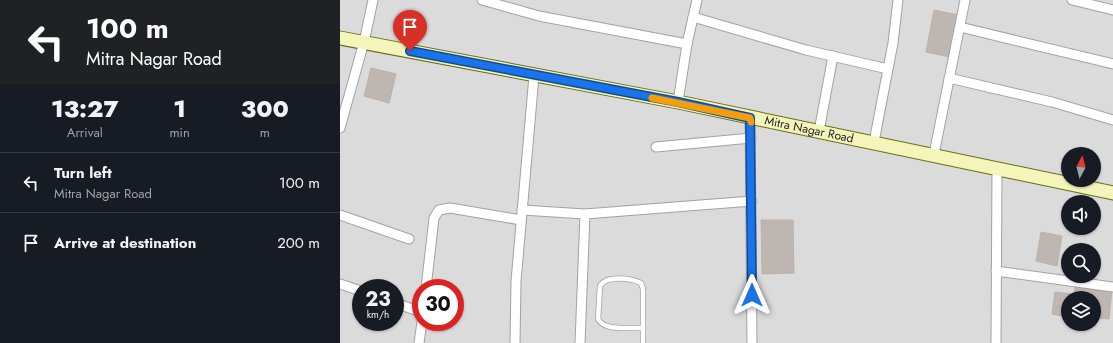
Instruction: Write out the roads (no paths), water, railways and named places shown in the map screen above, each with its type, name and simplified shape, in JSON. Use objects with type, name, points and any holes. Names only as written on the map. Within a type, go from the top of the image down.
[{"type":"street","points":[[340,128],[364,42],[373,0]]},
{"type":"street","points":[[482,0],[539,16],[687,44]]},
{"type":"street","points":[[678,102],[687,44],[697,0]]},
{"type":"street","points":[[874,142],[888,69],[898,0]]},
{"type":"street","points":[[934,154],[965,0]]},
{"type":"street","points":[[1072,0],[1113,10]]},
{"type":"street","points":[[693,17],[806,50],[888,69]]},
{"type":"street","points":[[960,27],[1113,64]]},
{"type":"street","name":"Mitra Nagar Road","points":[[340,38],[534,76],[678,102],[750,118],[934,154],[997,169],[1113,193]]},
{"type":"street","points":[[820,131],[833,56]]},
{"type":"street","points":[[515,343],[516,281],[534,76]]},
{"type":"street","points":[[949,78],[1052,102],[1113,120]]},
{"type":"street","points":[[750,118],[752,201],[752,343]]},
{"type":"street","points":[[656,147],[751,138]]},
{"type":"street","points":[[996,343],[997,169]]},
{"type":"street","points":[[522,210],[585,214],[752,201]]},
{"type":"street","points":[[427,279],[434,218],[439,210],[450,208],[521,220]]},
{"type":"street","points":[[580,343],[585,214]]},
{"type":"street","points":[[340,215],[409,239]]},
{"type":"street","points":[[996,271],[1113,287]]},
{"type":"street","points":[[340,284],[352,288]]},
{"type":"street","points":[[419,343],[421,331]]},
{"type":"lane","points":[[642,328],[607,326],[600,323],[598,319],[600,286],[602,282],[608,279],[615,279],[641,283],[643,289],[642,343]]}]
